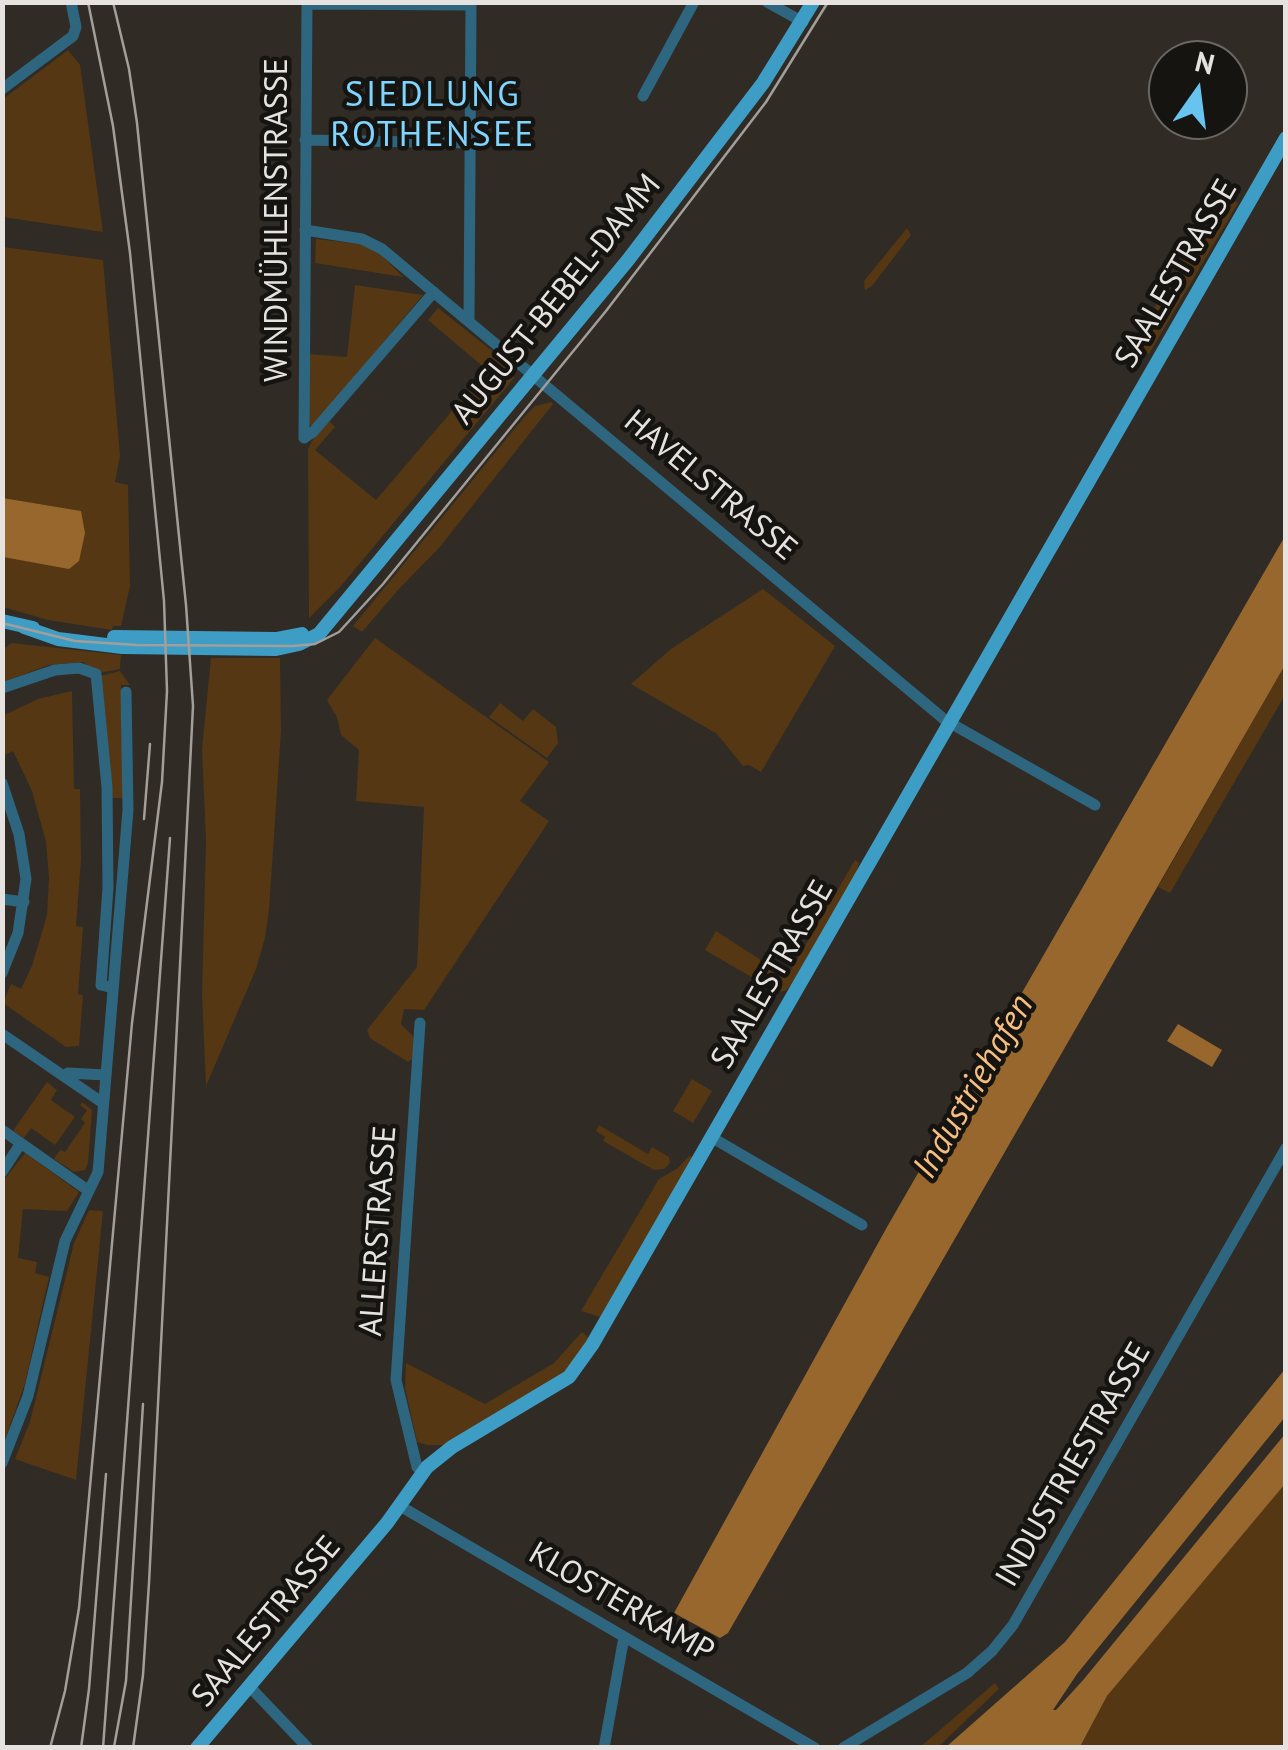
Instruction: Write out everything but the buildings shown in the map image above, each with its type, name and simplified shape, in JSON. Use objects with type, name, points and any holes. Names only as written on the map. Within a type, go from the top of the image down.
[{"type":"main road","name":"AUGUST-BEBEL-DAMM","points":[[2,621],[74,643],[300,639],[319,634],[694,174],[763,83],[813,2]]},
{"type":"main road","name":"SAALESTRASSE","points":[[197,1748],[400,1506],[423,1472],[438,1458],[569,1377],[592,1345],[1286,138]]},
{"type":"street","points":[[2,71],[7,85],[72,38],[76,24],[71,2]]},
{"type":"street","points":[[643,96],[694,2]]},
{"type":"street","points":[[767,2],[803,22]]},
{"type":"street","points":[[307,3],[471,5],[469,320]]},
{"type":"street","name":"WINDMÜHLENSTRASSE","points":[[307,3],[304,438],[434,292]]},
{"type":"street","points":[[305,140],[472,143]]},
{"type":"street","name":"HAVELSTRASSE","points":[[305,230],[374,244],[950,724],[1094,805]]},
{"type":"street","points":[[2,688],[55,670],[88,669],[96,674],[107,787],[108,888],[101,986],[114,988]]},
{"type":"street","points":[[2,1463],[28,1396],[65,1241],[99,1164],[128,810],[126,692]]},
{"type":"street","points":[[2,783],[23,848],[26,879],[14,946],[2,973]]},
{"type":"street","points":[[108,888],[123,889]]},
{"type":"street","points":[[2,899],[24,902]]},
{"type":"street","name":"ALLERSTRASSE","points":[[420,1022],[396,1380],[417,1467],[423,1472]]},
{"type":"street","points":[[2,1034],[103,1103]]},
{"type":"street","points":[[64,1076],[106,1075]]},
{"type":"street","points":[[2,1130],[89,1191]]},
{"type":"street","points":[[712,1138],[862,1224]]},
{"type":"street","points":[[2,1172],[21,1143]]},
{"type":"street","name":"INDUSTRIESTRASSE","points":[[843,1748],[967,1672],[992,1651],[1013,1625],[1286,1148]]},
{"type":"street","points":[[412,1442],[438,1458]]},
{"type":"street","name":"KLOSTERKAMP","points":[[400,1506],[815,1748]]},
{"type":"street","points":[[604,1748],[624,1637]]},
{"type":"street","points":[[249,1686],[308,1748]]},
{"type":"shaded area","points":[[68,50],[80,65],[103,232],[3,217],[3,99]]},
{"type":"shaded area","points":[[1223,192],[1238,203],[1149,354],[1133,344]]},
{"type":"shaded area","points":[[907,228],[911,235],[865,290],[864,281]]},
{"type":"shaded area","points":[[316,239],[361,244],[380,254],[403,277],[315,263]]},
{"type":"shaded area","points":[[3,247],[103,260],[120,456],[115,482],[128,485],[130,586],[121,626],[113,626],[112,630],[48,620],[3,607],[3,557],[69,568],[80,511],[3,498]]},
{"type":"shaded area","points":[[355,285],[423,295],[313,426],[306,423],[308,354],[347,357]]},
{"type":"shaded area","points":[[438,308],[505,361],[514,378],[341,586],[309,618],[308,449],[316,434],[328,420],[335,427],[315,450],[376,500],[487,370],[428,320]]},
{"type":"shaded area","points":[[551,402],[439,548],[362,632],[353,626],[526,415],[535,406]]},
{"type":"shaded area","points":[[763,589],[835,646],[761,772],[743,766],[717,734],[631,684],[671,649]]},
{"type":"shaded area","points":[[375,638],[549,762],[520,801],[549,821],[424,1010],[404,1009],[401,1024],[413,1036],[414,1058],[408,1062],[370,1038],[367,1030],[417,967],[424,807],[356,801],[359,750],[341,735],[327,700]]},
{"type":"shaded area","points":[[12,643],[121,655],[120,669],[99,673],[83,662],[49,665],[3,682],[3,649]]},
{"type":"shaded area","points":[[211,658],[280,658],[281,731],[265,938],[256,969],[206,1086],[202,749]]},
{"type":"shaded area","points":[[1285,665],[1285,695],[1170,893],[1158,887]]},
{"type":"shaded area","points":[[120,671],[130,685],[121,685],[123,798],[110,798],[100,676]]},
{"type":"shaded area","points":[[72,691],[74,789],[80,789],[81,859],[76,926],[83,927],[78,994],[83,995],[79,1046],[66,1047],[3,1003],[11,984],[21,989],[32,966],[47,915],[49,878],[46,842],[32,791],[13,751],[3,756],[2,716],[38,699]]},
{"type":"shaded area","points":[[500,703],[523,721],[533,709],[556,727],[558,743],[547,758],[489,717]]},
{"type":"shaded area","points":[[855,860],[859,863],[856,873],[785,991],[777,992],[705,950],[716,931],[787,977]]},
{"type":"shaded area","points":[[692,1079],[712,1091],[693,1123],[673,1111]]},
{"type":"shaded area","points":[[47,1082],[57,1090],[51,1100],[75,1117],[55,1145],[31,1128],[24,1138],[13,1131]]},
{"type":"shaded area","points":[[82,1102],[92,1110],[88,1163],[85,1170],[74,1172],[54,1159],[60,1150],[65,1152],[85,1123],[81,1119],[87,1110],[80,1105]]},
{"type":"shaded area","points":[[599,1125],[648,1154],[652,1147],[669,1157],[670,1163],[664,1169],[654,1170],[603,1141],[605,1137],[596,1131]]},
{"type":"shaded area","points":[[25,1153],[79,1192],[67,1211],[23,1209],[18,1258],[37,1262],[35,1273],[49,1277],[25,1383],[3,1445],[3,1181]]},
{"type":"shaded area","points":[[689,1156],[694,1157],[603,1318],[581,1311],[659,1179]]},
{"type":"shaded area","points":[[89,1210],[103,1211],[76,1480],[15,1459],[30,1422],[74,1243]]},
{"type":"shaded area","points":[[582,1332],[590,1339],[564,1374],[446,1445],[417,1442],[405,1388],[406,1363],[485,1404],[554,1363]]},
{"type":"shaded area","points":[[1285,1484],[1285,1747],[1080,1748],[1107,1696]]},
{"type":"shaded area","points":[[995,1683],[999,1689],[938,1747],[920,1747]]},
{"type":"water","points":[[3,498],[81,511],[85,533],[79,561],[69,569],[3,557]]},
{"type":"water","name":"Industriehafen","points":[[1285,536],[1285,665],[728,1633],[720,1638],[674,1613],[887,1227]]},
{"type":"water","points":[[1178,1024],[1222,1050],[1212,1067],[1167,1041]]},
{"type":"water","points":[[1285,1369],[1285,1417],[1077,1674],[1053,1710],[1084,1679],[1285,1434],[1285,1484],[1107,1696],[1080,1747],[946,1747],[1065,1642]]},
{"type":"tram line","points":[[2,623],[75,641],[137,645],[293,646],[315,644],[339,632],[383,584],[606,311],[766,102],[828,2]]},
{"type":"railway","points":[[50,1748],[65,1691],[79,1608],[132,1023],[162,782],[167,691],[164,601],[130,253],[113,126],[88,2]]},
{"type":"railway","points":[[113,2],[137,123],[193,706],[149,1583],[133,1748]]},
{"type":"railway","points":[[144,819],[150,744]]},
{"type":"railway","points":[[103,1748],[170,838]]},
{"type":"railway","points":[[114,1747],[126,1681],[143,1404]]},
{"type":"railway","points":[[81,1748],[106,1474]]},
{"type":"district","name":"SIEDLUNG ROTHENSEE","points":[[433,116]]}]
